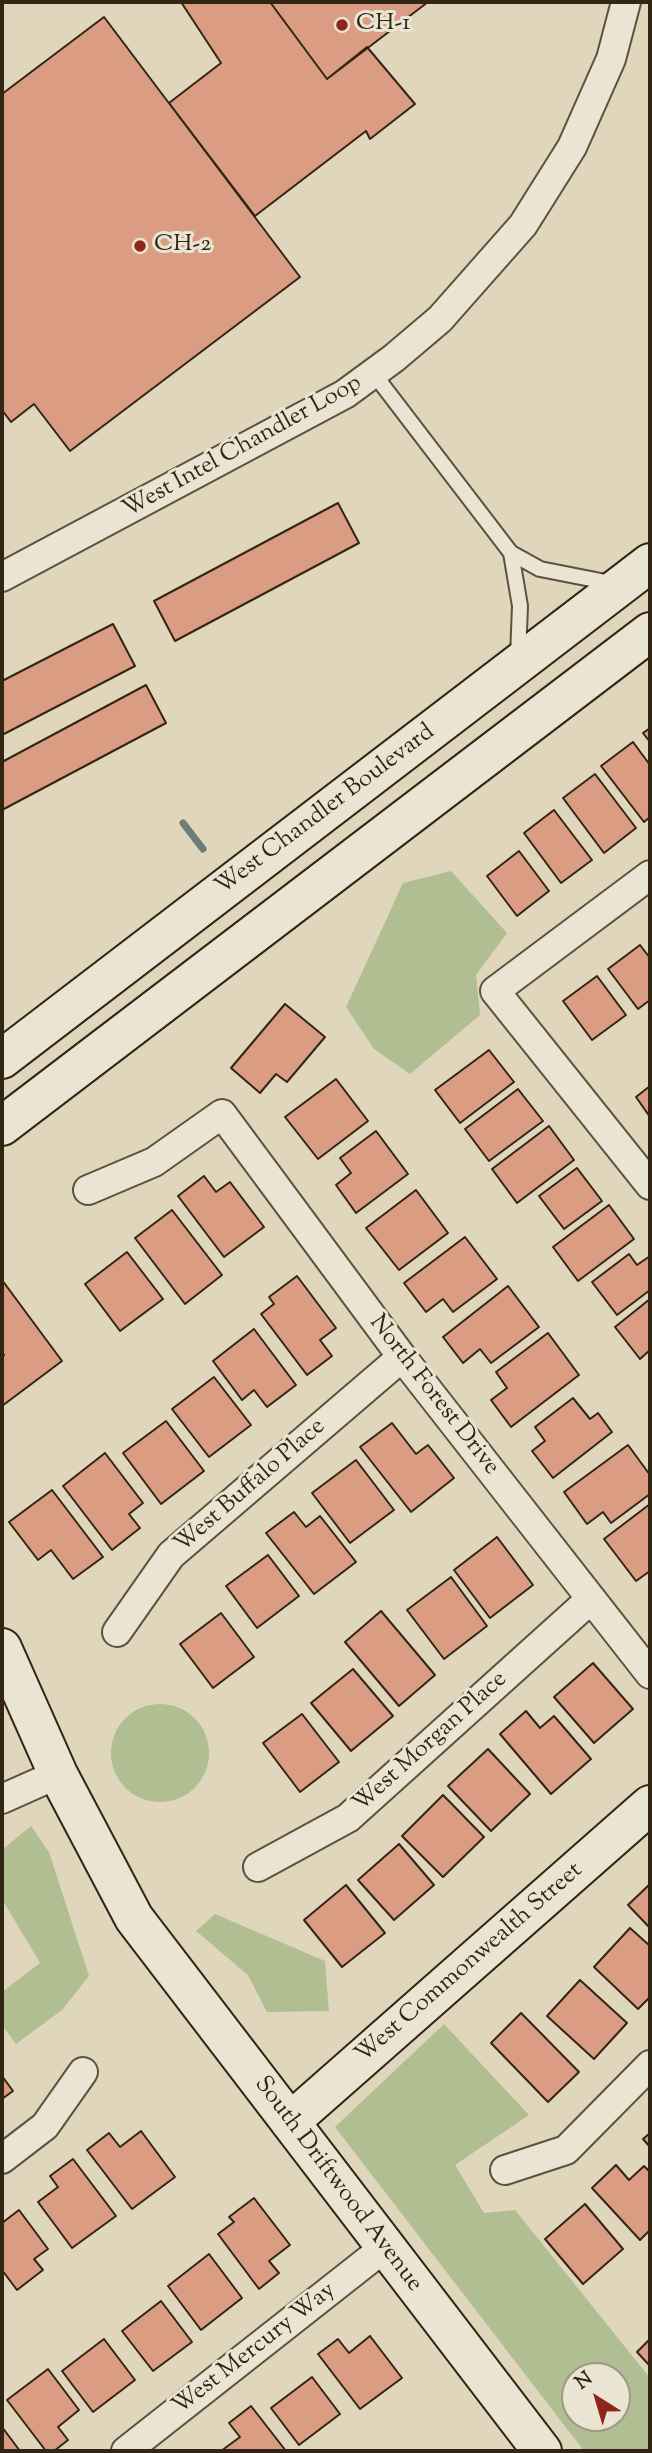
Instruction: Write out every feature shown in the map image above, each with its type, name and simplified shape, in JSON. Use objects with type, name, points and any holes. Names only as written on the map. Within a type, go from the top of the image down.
[{"type":"main road","name":"West Chandler Boulevard","points":[[2,1059],[636,574]]},
{"type":"main road","points":[[2,1126],[650,632]]},
{"type":"main road","name":"South Driftwood Avenue","points":[[2,1648],[58,1774],[134,1918],[542,2451]]},
{"type":"main road","name":"West Commonwealth Street","points":[[290,2122],[650,1805]]},
{"type":"street","name":"West Intel Chandler Loop","points":[[2,577],[291,425],[374,374],[462,296],[523,225],[572,147],[611,59],[626,2]]},
{"type":"street","points":[[650,875],[495,991],[650,1185]]},
{"type":"street","name":"North Forest Drive","points":[[88,1190],[154,1162],[222,1114],[401,1357],[650,1674]]},
{"type":"street","name":"West Buffalo Place","points":[[117,1632],[171,1555],[401,1357]]},
{"type":"street","name":"West Morgan Place","points":[[258,1867],[348,1818],[591,1599]]},
{"type":"street","points":[[2,1799],[58,1774]]},
{"type":"street","points":[[505,2171],[566,2150],[650,2065]]},
{"type":"street","points":[[2,2159],[45,2126],[83,2072]]},
{"type":"street","name":"West Mercury Way","points":[[125,2451],[384,2248]]},
{"type":"lane","points":[[374,374],[511,553],[540,569],[636,574]]},
{"type":"lane","points":[[511,553],[520,606],[518,665]]},
{"type":"green space","points":[[451,871],[507,933],[476,975],[480,1015],[410,1074],[374,1049],[346,1007],[403,883]]},
{"type":"green space","points":[[160,1704],[179,1708],[195,1718],[205,1734],[209,1753],[205,1772],[195,1788],[179,1798],[160,1802],[141,1798],[125,1788],[115,1772],[111,1753],[115,1734],[125,1718],[141,1708]]},
{"type":"green space","points":[[31,1826],[49,1852],[89,1976],[62,2010],[16,2044],[2,2025],[2,1992],[40,1963],[2,1899],[2,1850]]},
{"type":"green space","points":[[215,1914],[325,1961],[329,2011],[267,2012],[248,1975],[196,1931]]},
{"type":"green space","points":[[444,2024],[529,2115],[455,2165],[484,2213],[515,2210],[650,2378],[650,2451],[584,2451],[569,2432],[631,2432],[631,2362],[561,2362],[561,2421],[335,2127]]},
{"type":"building","points":[[181,2],[270,2],[327,79],[367,47],[415,104],[370,139],[366,131],[255,216],[169,103],[221,63]]},
{"type":"building","name":"CH-1","points":[[270,2],[428,2],[327,79]]},
{"type":"building","name":"CH-2","points":[[104,17],[300,277],[70,451],[34,404],[11,422],[2,410],[2,94]]},
{"type":"building","points":[[338,503],[359,543],[175,641],[154,601]]},
{"type":"building","points":[[113,624],[135,666],[2,735],[2,681]]},
{"type":"building","points":[[146,685],[166,723],[2,810],[2,762]]},
{"type":"building","points":[[650,728],[650,742],[643,733]]},
{"type":"building","points":[[633,742],[650,765],[650,817],[644,822],[601,766]]},
{"type":"building","points":[[595,774],[636,828],[604,853],[563,798]]},
{"type":"building","points":[[554,810],[592,860],[561,883],[524,833]]},
{"type":"building","points":[[519,851],[549,891],[517,916],[487,876]]},
{"type":"building","points":[[640,945],[650,958],[650,1000],[638,1009],[608,969]]},
{"type":"building","points":[[597,976],[626,1015],[592,1040],[563,1001]]},
{"type":"building","points":[[285,1004],[325,1037],[287,1082],[276,1074],[260,1093],[231,1068]]},
{"type":"building","points":[[489,1050],[514,1082],[460,1123],[435,1090]]},
{"type":"building","points":[[336,1079],[368,1121],[318,1159],[285,1117]]},
{"type":"building","points":[[650,1086],[650,1117],[636,1097]]},
{"type":"building","points":[[518,1089],[543,1121],[489,1161],[465,1129]]},
{"type":"building","points":[[549,1126],[574,1160],[517,1203],[492,1169]]},
{"type":"building","points":[[376,1131],[408,1174],[356,1213],[336,1185],[351,1173],[340,1158]]},
{"type":"building","points":[[577,1168],[602,1201],[564,1229],[539,1196]]},
{"type":"building","points":[[204,1176],[216,1192],[230,1182],[264,1227],[224,1257],[178,1196]]},
{"type":"building","points":[[416,1190],[448,1233],[399,1270],[366,1228]]},
{"type":"building","points":[[609,1205],[634,1239],[578,1281],[553,1247]]},
{"type":"building","points":[[172,1210],[222,1275],[185,1304],[135,1238]]},
{"type":"building","points":[[465,1237],[497,1279],[453,1312],[443,1299],[426,1312],[404,1283]]},
{"type":"building","points":[[127,1252],[163,1299],[120,1331],[85,1284]]},
{"type":"building","points":[[629,1254],[637,1265],[650,1256],[650,1290],[617,1315],[592,1282]]},
{"type":"building","points":[[297,1276],[336,1328],[320,1340],[332,1356],[307,1375],[261,1314],[274,1304],[269,1297]]},
{"type":"building","points":[[2,1280],[62,1361],[2,1406],[4,1355]]},
{"type":"building","points":[[508,1286],[539,1327],[491,1363],[480,1349],[463,1363],[443,1337]]},
{"type":"building","points":[[650,1299],[650,1350],[640,1359],[615,1327]]},
{"type":"building","points":[[254,1329],[296,1385],[267,1407],[254,1390],[242,1400],[213,1361]]},
{"type":"building","points":[[548,1333],[579,1375],[511,1427],[491,1400],[507,1388],[496,1372]]},
{"type":"building","points":[[214,1377],[251,1425],[209,1457],[172,1409]]},
{"type":"building","points":[[573,1398],[590,1419],[598,1413],[612,1432],[553,1478],[532,1451],[545,1441],[535,1427]]},
{"type":"building","points":[[166,1421],[204,1471],[161,1504],[123,1453]]},
{"type":"building","points":[[392,1423],[416,1454],[428,1445],[454,1478],[411,1512],[360,1447]]},
{"type":"building","points":[[628,1445],[650,1475],[650,1494],[611,1523],[603,1512],[587,1524],[564,1492]]},
{"type":"building","points":[[105,1453],[143,1503],[129,1514],[140,1528],[112,1550],[63,1486]]},
{"type":"building","points":[[356,1460],[394,1510],[350,1543],[312,1493]]},
{"type":"building","points":[[52,1490],[103,1557],[73,1579],[51,1550],[38,1560],[9,1522]]},
{"type":"building","points":[[650,1504],[650,1571],[636,1581],[604,1539]]},
{"type":"building","points":[[294,1512],[306,1527],[320,1516],[356,1562],[314,1594],[266,1533]]},
{"type":"building","points":[[497,1537],[533,1585],[490,1618],[454,1570]]},
{"type":"building","points":[[268,1555],[299,1596],[257,1628],[226,1586]]},
{"type":"building","points":[[451,1577],[487,1626],[444,1659],[407,1610]]},
{"type":"building","points":[[381,1611],[435,1675],[399,1706],[345,1642]]},
{"type":"building","points":[[221,1613],[254,1657],[213,1688],[180,1644]]},
{"type":"building","points":[[593,1663],[633,1709],[594,1743],[554,1697]]},
{"type":"building","points":[[353,1669],[393,1716],[351,1751],[311,1703]]},
{"type":"building","points":[[526,1711],[540,1728],[554,1716],[591,1759],[551,1794],[500,1734]]},
{"type":"building","points":[[302,1714],[339,1762],[300,1792],[263,1743]]},
{"type":"building","points":[[488,1749],[530,1794],[491,1831],[448,1786]]},
{"type":"building","points":[[443,1795],[484,1837],[443,1877],[402,1836]]},
{"type":"building","points":[[399,1844],[434,1885],[394,1920],[358,1880]]},
{"type":"building","points":[[650,1884],[650,1928],[628,1905]]},
{"type":"building","points":[[346,1885],[385,1933],[342,1967],[304,1920]]},
{"type":"building","points":[[630,1928],[650,1946],[650,1997],[638,2009],[594,1967]]},
{"type":"building","points":[[580,1980],[627,2023],[594,2059],[547,2016]]},
{"type":"building","points":[[521,2013],[579,2072],[548,2102],[491,2043]]},
{"type":"building","points":[[2,2076],[13,2091],[2,2099]]},
{"type":"building","points":[[141,2131],[175,2177],[132,2209],[87,2150],[109,2133],[120,2147]]},
{"type":"building","points":[[650,2133],[650,2147],[643,2139]]},
{"type":"building","points":[[73,2159],[116,2216],[72,2248],[38,2202],[58,2187],[50,2176]]},
{"type":"building","points":[[616,2165],[629,2180],[644,2166],[650,2172],[650,2230],[640,2240],[592,2188]]},
{"type":"building","points":[[254,2198],[290,2245],[269,2261],[279,2273],[259,2289],[218,2234],[234,2222],[229,2217]]},
{"type":"building","points":[[585,2204],[623,2249],[583,2284],[545,2239]]},
{"type":"building","points":[[19,2210],[48,2249],[34,2259],[43,2270],[17,2290],[2,2270],[2,2223]]},
{"type":"building","points":[[209,2254],[242,2298],[201,2330],[168,2286]]},
{"type":"building","points":[[161,2301],[192,2342],[153,2371],[122,2331]]},
{"type":"building","points":[[370,2336],[402,2378],[360,2409],[318,2354],[338,2339],[349,2353]]},
{"type":"building","points":[[104,2339],[135,2380],[93,2412],[62,2371]]},
{"type":"building","points":[[650,2339],[650,2366],[637,2352]]},
{"type":"building","points":[[48,2369],[79,2410],[58,2427],[68,2440],[54,2451],[46,2451],[7,2400]]},
{"type":"building","points":[[312,2377],[340,2414],[299,2445],[271,2408]]},
{"type":"building","points":[[251,2406],[286,2451],[221,2451],[240,2437],[229,2423]]},
{"type":"building","points":[[2,2427],[20,2451],[2,2451]]},
{"type":"waterway","points":[[183,823],[203,849]]},
{"type":"place","name":"CH-1","points":[[342,25]]},
{"type":"place","name":"CH-2","points":[[140,246]]}]
